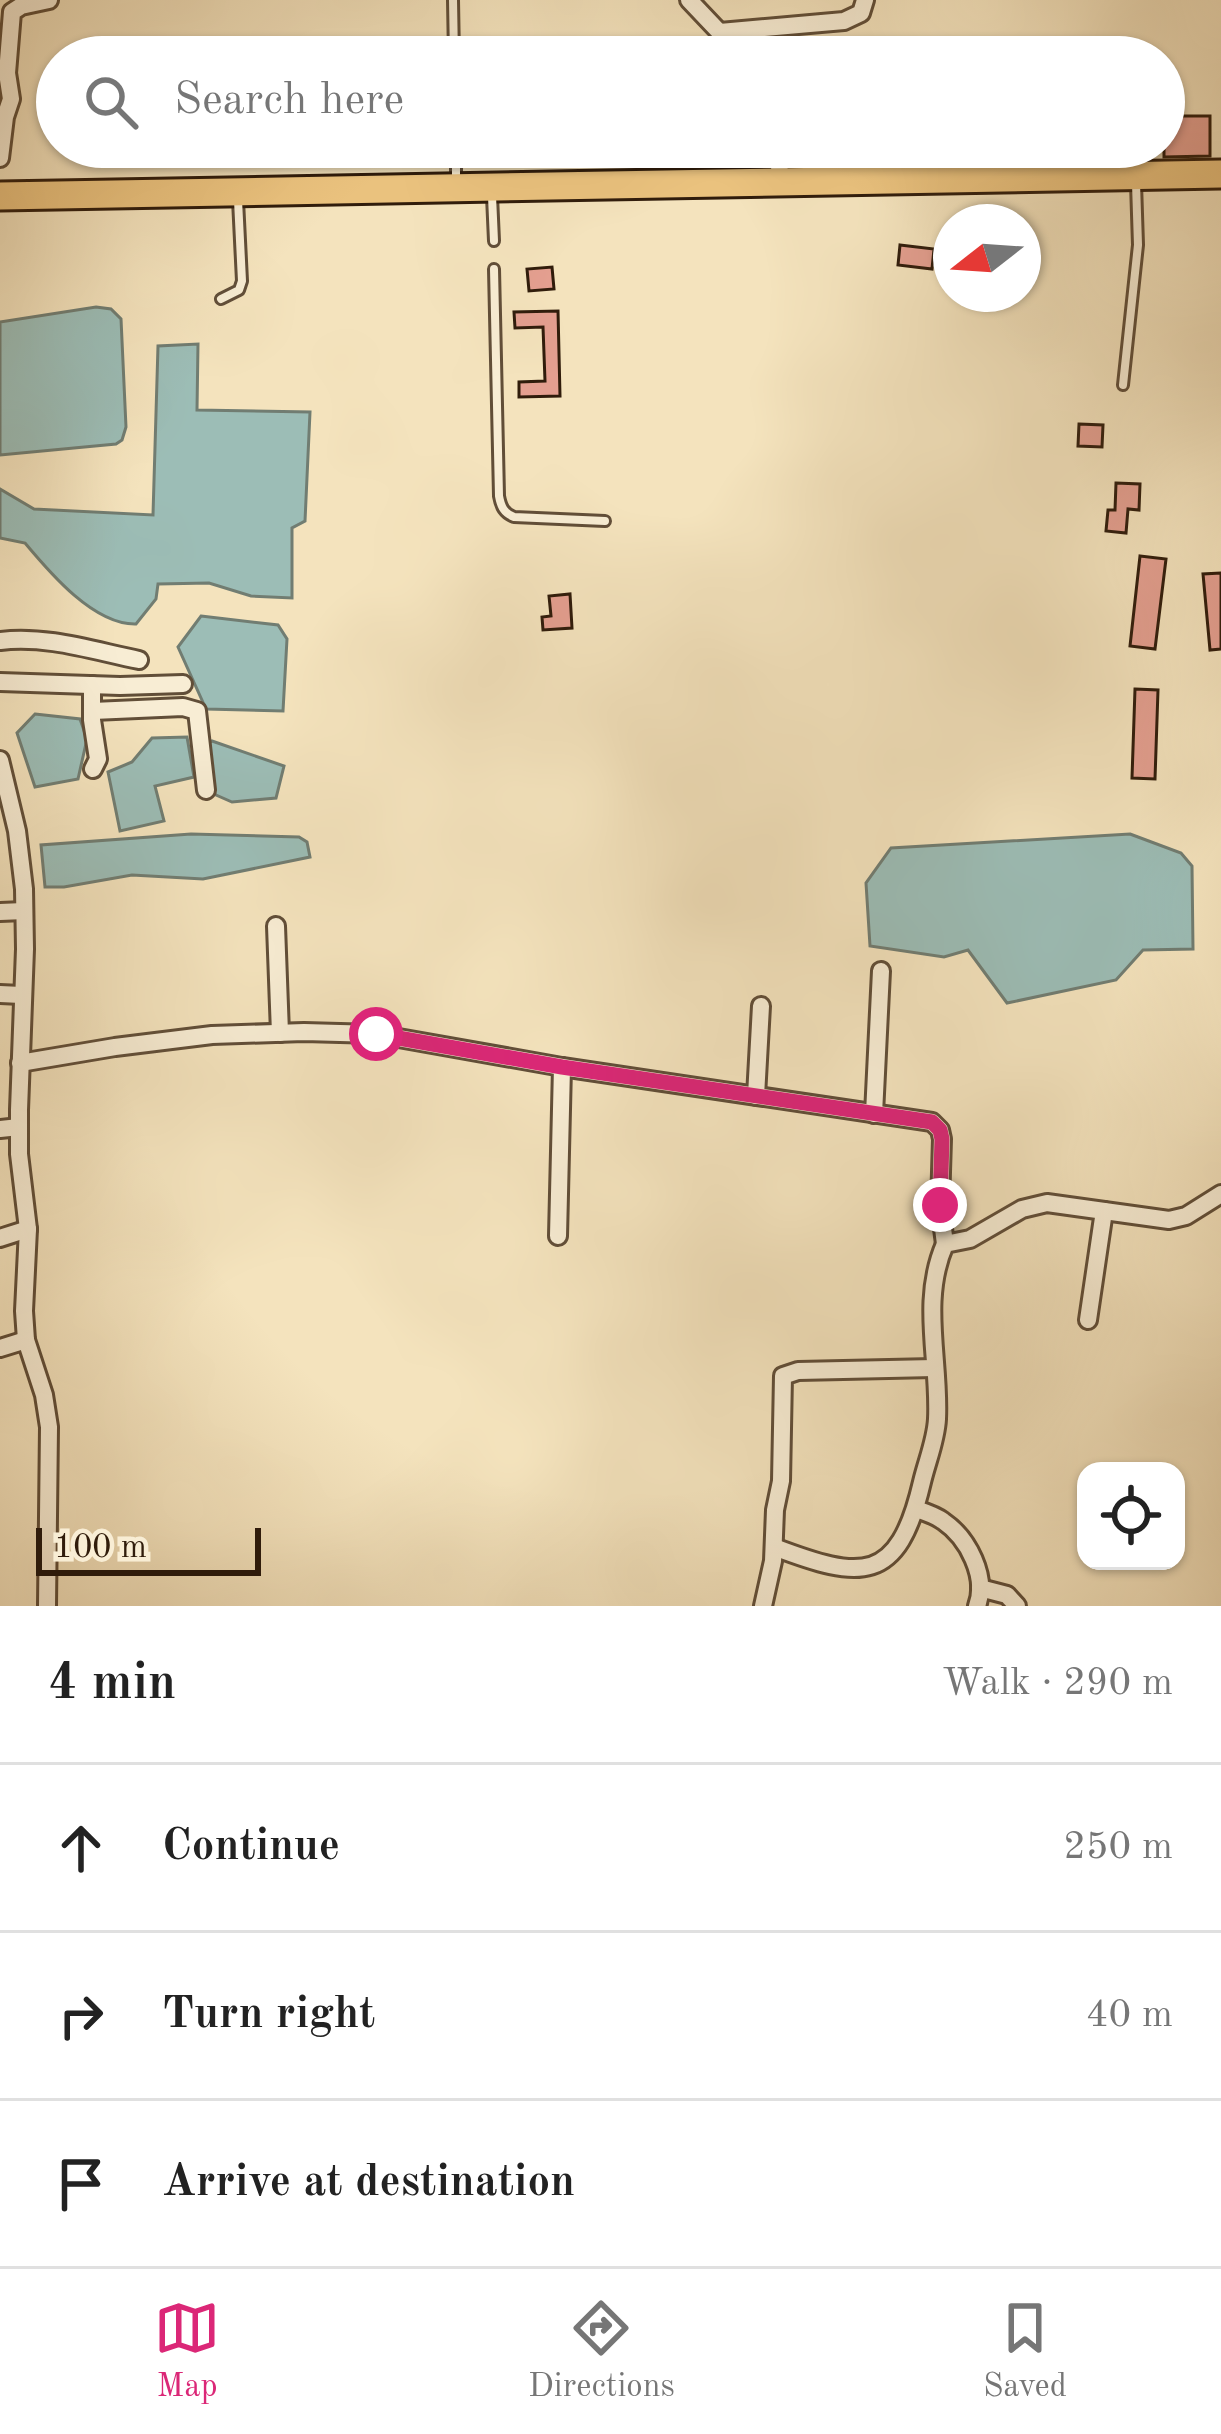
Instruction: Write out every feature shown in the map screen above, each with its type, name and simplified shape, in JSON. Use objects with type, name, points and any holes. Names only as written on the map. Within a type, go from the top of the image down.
[{"type":"highway","points":[[0,196],[1221,174]]},
{"type":"street","points":[[0,158],[11,99],[7,73],[11,12],[49,0]]},
{"type":"street","points":[[688,0],[724,36]]},
{"type":"street","points":[[720,32],[844,21],[861,13],[866,0]]},
{"type":"street","points":[[776,184],[779,168]]},
{"type":"street","points":[[0,641],[48,641],[139,660]]},
{"type":"street","points":[[0,682],[183,684]]},
{"type":"street","points":[[92,685],[98,748],[93,769]]},
{"type":"street","points":[[92,711],[183,707],[197,711],[206,790]]},
{"type":"street","points":[[0,760],[17,831],[24,911],[20,1063],[9,1128],[19,1154],[28,1229],[26,1340],[44,1394],[49,1427],[47,1606]]},
{"type":"street","points":[[0,912],[24,911]]},
{"type":"street","points":[[276,926],[280,1033]]},
{"type":"street","points":[[874,1114],[881,971]]},
{"type":"street","points":[[0,994],[21,995]]},
{"type":"street","points":[[756,1096],[761,1006]]},
{"type":"street","points":[[20,1063],[212,1035],[376,1034],[932,1122],[942,1139],[940,1205],[945,1244],[932,1286],[937,1425],[916,1509],[892,1554],[872,1565],[840,1569],[774,1547]]},
{"type":"street","points":[[558,1236],[562,1067]]},
{"type":"street","points":[[945,1244],[970,1239],[1022,1209],[1047,1203],[1168,1220],[1186,1216],[1221,1195]]},
{"type":"street","points":[[1088,1320],[1104,1211]]},
{"type":"street","points":[[0,1238],[28,1229]]},
{"type":"street","points":[[0,1348],[26,1340]]},
{"type":"street","points":[[763,1606],[781,1481],[783,1376],[798,1371],[934,1368]]},
{"type":"street","points":[[916,1509],[949,1525],[970,1553],[978,1597],[1007,1595],[1017,1606]]},
{"type":"lane","points":[[453,0],[454,36]]},
{"type":"lane","points":[[456,168],[457,189]]},
{"type":"lane","points":[[1123,386],[1138,244],[1135,176]]},
{"type":"lane","points":[[492,188],[494,242]]},
{"type":"lane","points":[[221,299],[238,290],[242,280],[237,192]]},
{"type":"lane","points":[[494,269],[502,507],[514,517],[604,520]]},
{"type":"water","points":[[96,307],[111,309],[121,319],[126,427],[122,440],[0,455],[0,322]]},
{"type":"water","points":[[198,344],[197,410],[310,412],[305,521],[292,528],[292,598],[251,596],[209,583],[158,584],[156,599],[136,624],[120,622],[74,595],[25,543],[0,538],[0,489],[34,509],[153,515],[158,346]]},
{"type":"water","points":[[201,616],[278,625],[287,639],[283,711],[206,709],[178,647]]},
{"type":"water","points":[[35,714],[80,719],[87,739],[78,779],[35,787],[17,733]]},
{"type":"water","points":[[187,737],[194,777],[155,786],[164,821],[120,831],[108,772],[132,762],[152,738]]},
{"type":"water","points":[[212,741],[284,766],[276,798],[232,802],[207,791],[201,748]]},
{"type":"water","points":[[191,834],[299,837],[307,842],[310,857],[203,879],[132,875],[45,887],[41,845]]},
{"type":"water","points":[[1130,834],[1181,853],[1192,866],[1193,949],[1143,950],[1116,980],[1007,1003],[968,950],[944,957],[870,946],[866,883],[891,848]]},
{"type":"building","points":[[1185,116],[1210,116],[1210,156],[1185,157]]},
{"type":"building","points":[[900,245],[933,249],[932,269],[898,265]]},
{"type":"building","points":[[552,267],[554,289],[529,291],[527,269]]},
{"type":"building","points":[[558,311],[560,396],[519,397],[519,382],[545,381],[543,327],[515,328],[514,312]]},
{"type":"building","points":[[1079,424],[1103,425],[1102,447],[1078,446]]},
{"type":"building","points":[[1116,483],[1140,484],[1139,510],[1128,509],[1126,533],[1106,531],[1108,510],[1115,510]]},
{"type":"building","points":[[1140,556],[1166,559],[1155,649],[1130,646]]},
{"type":"building","points":[[1221,573],[1221,649],[1210,650],[1203,574]]},
{"type":"building","points":[[570,594],[572,628],[543,630],[542,617],[551,616],[549,596]]},
{"type":"building","points":[[1135,689],[1158,690],[1155,779],[1132,778]]},
{"type":"route","points":[[376,1034],[932,1122],[942,1139],[940,1205]]}]
